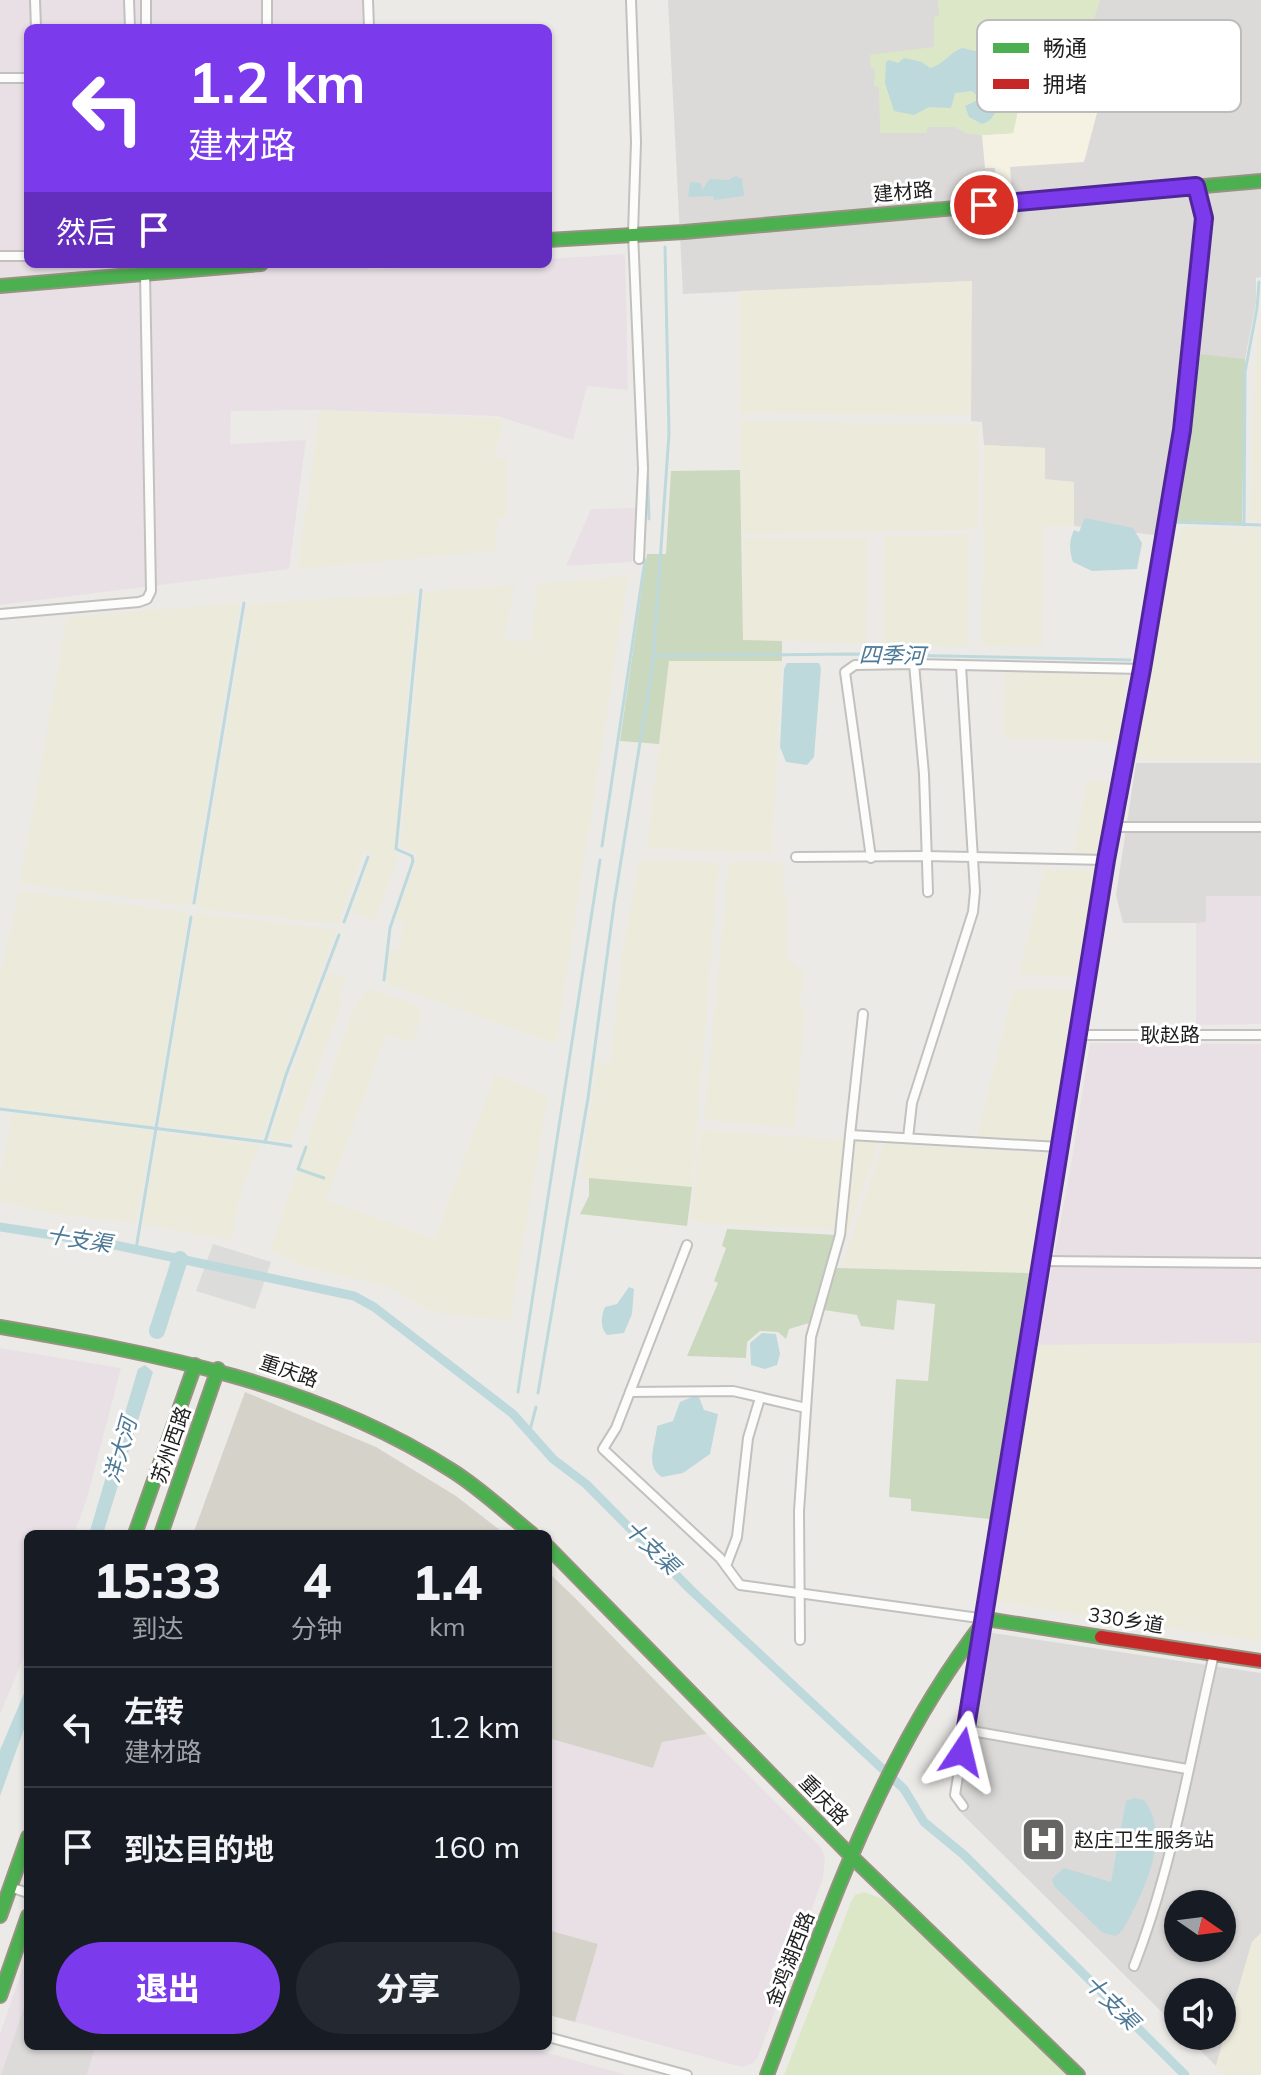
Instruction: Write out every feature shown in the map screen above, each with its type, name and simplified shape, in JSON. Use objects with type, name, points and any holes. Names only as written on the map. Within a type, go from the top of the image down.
[{"type":"street","points":[[35,0],[36,24]]},
{"type":"street","points":[[129,0],[130,24]]},
{"type":"street","points":[[146,0],[146,24]]},
{"type":"street","points":[[267,0],[267,24]]},
{"type":"street","points":[[368,0],[369,24]]},
{"type":"street","points":[[631,0],[636,142],[633,233],[643,469],[639,559]]},
{"type":"street","points":[[0,78],[24,78]]},
{"type":"street","name":"建材路","points":[[552,240],[699,230],[1261,181]]},
{"type":"street","points":[[963,1806],[955,1795],[986,1619],[1106,860],[1182,430],[1204,218],[1196,186]]},
{"type":"street","points":[[0,256],[24,256]]},
{"type":"street","points":[[0,286],[186,268]]},
{"type":"street","points":[[0,614],[139,602],[147,599],[151,591],[148,270]]},
{"type":"street","points":[[914,664],[924,774],[928,892]]},
{"type":"street","points":[[871,858],[845,672],[855,665],[1142,669]]},
{"type":"street","points":[[908,1138],[912,1103],[969,928],[975,891],[961,666]]},
{"type":"street","points":[[1112,827],[1261,827]]},
{"type":"street","points":[[796,857],[1106,860]]},
{"type":"street","points":[[800,1640],[799,1511],[811,1337],[840,1235],[863,1014]]},
{"type":"street","name":"耿赵路","points":[[1080,1035],[1261,1035]]},
{"type":"street","points":[[850,1135],[1059,1147]]},
{"type":"street","points":[[687,1245],[616,1428],[603,1449],[726,1566],[740,1585],[986,1619]]},
{"type":"street","points":[[1042,1261],[1261,1263]]},
{"type":"street","name":"重庆路","points":[[0,1327],[133,1350],[218,1369],[295,1393],[358,1419],[442,1464],[527,1530]]},
{"type":"street","name":"苏州西路","points":[[136,1530],[195,1365]]},
{"type":"street","name":"苏州西路","points":[[162,1530],[218,1369]]},
{"type":"street","points":[[630,1392],[722,1390],[806,1408]]},
{"type":"street","points":[[726,1566],[737,1537],[748,1438],[760,1398]]},
{"type":"street","points":[[170,1436],[192,1445]]},
{"type":"street","name":"重庆路","points":[[552,1551],[851,1856],[1078,2075]]},
{"type":"street","name":"330乡道","points":[[986,1619],[1261,1661]]},
{"type":"street","name":"金鸡湖西路","points":[[767,2075],[851,1856],[908,1736],[935,1687],[986,1619]]},
{"type":"street","points":[[1134,1966],[1162,1882],[1214,1654]]},
{"type":"street","points":[[966,1730],[1187,1769]]},
{"type":"street","points":[[0,1916],[24,1848]]},
{"type":"street","points":[[10,1887],[24,1892]]},
{"type":"street","points":[[0,1996],[24,1927]]},
{"type":"street","points":[[552,2038],[687,2075]]},
{"type":"shaded area","points":[[0,0],[362,0],[363,24],[24,24],[24,268],[552,268],[552,259],[625,254],[628,390],[587,386],[573,440],[497,416],[320,410],[231,411],[230,444],[306,440],[289,569],[0,605]]},
{"type":"shaded area","points":[[668,0],[1261,0],[1261,277],[1256,278],[1256,302],[1245,359],[1185,353],[1155,535],[1074,526],[1074,482],[1045,480],[1045,448],[984,445],[982,422],[971,421],[971,281],[683,294]]},
{"type":"shaded area","points":[[1018,112],[1097,112],[1084,162],[1010,167],[1012,194],[996,195],[995,168],[985,168],[982,135],[1013,133]]},
{"type":"shaded area","points":[[972,281],[971,415],[740,413],[739,291]]},
{"type":"shaded area","points":[[1261,298],[1261,521],[1249,520]]},
{"type":"shaded area","points":[[320,410],[504,419],[494,457],[507,459],[507,516],[498,517],[495,551],[297,569]]},
{"type":"shaded area","points":[[740,421],[978,425],[978,524],[970,530],[741,534]]},
{"type":"shaded area","points":[[984,445],[1045,448],[1045,479],[1074,482],[1074,526],[1043,526],[1042,647],[982,646]]},
{"type":"shaded area","points":[[636,508],[632,562],[566,566],[591,509]]},
{"type":"shaded area","points":[[1182,527],[1261,529],[1261,759],[1140,759],[1136,756],[1170,557]]},
{"type":"shaded area","points":[[969,535],[967,647],[883,645],[884,536]]},
{"type":"shaded area","points":[[743,538],[867,538],[866,643],[743,640]]},
{"type":"shaded area","points":[[628,576],[556,1044],[385,983],[390,950],[399,950],[403,924],[396,919],[417,859],[416,854],[400,847],[424,592],[515,585],[504,639],[531,642],[538,584]]},
{"type":"shaded area","points":[[416,593],[394,854],[399,856],[375,920],[352,913],[372,853],[364,851],[338,924],[196,908],[248,604]]},
{"type":"shaded area","points":[[240,603],[190,906],[20,883],[67,617]]},
{"type":"shaded area","points":[[669,661],[782,661],[772,853],[647,848]]},
{"type":"shaded area","points":[[1005,672],[1127,676],[1117,742],[1003,738]]},
{"type":"shaded area","points":[[1136,763],[1261,763],[1261,896],[1206,896],[1206,923],[1123,923],[1116,895]]},
{"type":"shaded area","points":[[1087,780],[1114,782],[1104,845],[1101,853],[1073,856]]},
{"type":"shaded area","points":[[639,860],[719,863],[692,1187],[581,1178],[597,1062],[610,1063],[622,955]]},
{"type":"shaded area","points":[[733,861],[783,863],[783,893],[788,893],[786,950],[788,958],[804,973],[800,1005],[805,1012],[795,1128],[704,1120],[728,869]]},
{"type":"shaded area","points":[[1044,870],[1097,870],[1082,978],[1019,974]]},
{"type":"shaded area","points":[[19,891],[189,912],[153,1126],[0,1106],[0,975]]},
{"type":"shaded area","points":[[1206,896],[1261,896],[1261,1024],[1196,1025],[1196,923],[1206,922]]},
{"type":"shaded area","points":[[195,913],[336,930],[261,1138],[159,1126]]},
{"type":"shaded area","points":[[328,973],[346,977],[339,999],[343,1001],[291,1142],[269,1139]]},
{"type":"shaded area","points":[[1013,989],[1072,990],[1078,997],[1056,1127],[1046,1142],[980,1139],[977,1136]]},
{"type":"shaded area","points":[[374,990],[417,1006],[422,1016],[412,1043],[386,1035],[326,1200],[435,1239],[495,1074],[548,1096],[510,1321],[443,1314],[433,1309],[432,1312],[389,1287],[299,1265],[270,1249],[354,1008],[363,994]]},
{"type":"shaded area","points":[[1090,1043],[1261,1044],[1261,1343],[1037,1345],[1070,1171]]},
{"type":"shaded area","points":[[12,1113],[152,1131],[136,1223],[49,1213],[0,1201],[0,1179]]},
{"type":"shaded area","points":[[700,1130],[847,1140],[838,1230],[691,1222]]},
{"type":"shaded area","points":[[158,1132],[260,1145],[242,1188],[231,1240],[143,1224]]},
{"type":"shaded area","points":[[853,1141],[879,1143],[847,1233],[844,1232]]},
{"type":"shaded area","points":[[884,1143],[1046,1154],[1029,1273],[841,1268]]},
{"type":"shaded area","points":[[1261,1343],[1261,1642],[993,1601],[1037,1345]]},
{"type":"shaded area","points":[[0,1348],[121,1368],[87,1498],[75,1530],[24,1530],[24,1657],[0,1714]]},
{"type":"shaded area","points":[[245,1392],[376,1447],[456,1496],[500,1530],[194,1530]]},
{"type":"shaded area","points":[[552,1576],[707,1734],[662,1742],[653,1768],[552,1739]]},
{"type":"shaded area","points":[[986,1632],[1261,1673],[1261,1933],[1252,1942],[1236,1997],[1236,1978],[1164,1978],[1164,2014],[958,1810]]},
{"type":"shaded area","points":[[707,1734],[820,1846],[825,1856],[823,1878],[758,2057],[753,2063],[742,2067],[575,2022],[598,1945],[552,1931],[552,1739],[653,1768],[662,1742]]},
{"type":"shaded area","points":[[552,1931],[598,1944],[575,2022],[552,2016]]},
{"type":"shaded area","points":[[1261,1933],[1261,2075],[1226,2075],[1216,2066],[1221,2050],[1236,2050],[1236,1997],[1252,1942]]},
{"type":"shaded area","points":[[24,1964],[24,2050],[537,2050],[627,2075],[0,2075],[0,2034]]},
{"type":"shaded area","points":[[24,2008],[24,2050],[94,2050],[87,2075],[1,2075]]},
{"type":"shaded area","points":[[1200,2050],[1221,2050],[1216,2066]]},
{"type":"green space","points":[[938,0],[1100,0],[1094,20],[977,20],[977,112],[1018,112],[1013,133],[982,135],[968,134],[954,127],[928,127],[926,133],[880,133],[879,87],[874,86],[875,69],[871,68],[870,55],[934,47],[934,17],[939,16]]},
{"type":"green space","points":[[1200,354],[1245,359],[1242,523],[1173,521]]},
{"type":"green space","points":[[740,470],[743,640],[782,641],[782,661],[669,661],[659,744],[620,741],[647,554],[666,554],[671,471]]},
{"type":"green space","points":[[589,1178],[692,1187],[687,1226],[580,1214],[589,1196]]},
{"type":"green space","points":[[727,1229],[837,1235],[814,1317],[809,1323],[789,1329],[786,1339],[778,1332],[760,1331],[747,1342],[746,1358],[687,1356],[718,1283],[714,1281],[726,1248],[722,1246]]},
{"type":"green space","points":[[836,1268],[1029,1273],[990,1519],[911,1511],[911,1499],[889,1497],[896,1379],[928,1381],[935,1304],[897,1300],[894,1330],[861,1326],[857,1315],[824,1310]]},
{"type":"green space","points":[[864,1892],[883,1899],[1067,2075],[784,2075],[851,1902],[855,1895]]},
{"type":"water","points":[[962,48],[977,51],[977,95],[972,91],[955,93],[951,108],[929,107],[914,115],[894,111],[885,83],[886,62],[898,63],[904,58],[922,62],[930,68]]},
{"type":"water","points":[[977,100],[977,112],[996,112],[989,121],[982,124],[969,117],[965,106]]},
{"type":"water","points":[[736,176],[742,179],[744,196],[714,200],[713,196],[688,197],[690,182],[701,183],[702,190],[710,179],[728,180]]},
{"type":"water","points":[[1085,518],[1133,528],[1142,543],[1137,569],[1092,571],[1073,562],[1071,538],[1074,530],[1079,532]]},
{"type":"water","points":[[787,663],[819,663],[821,668],[814,757],[807,765],[786,762],[780,747],[784,669]]},
{"type":"water","points":[[629,1287],[634,1289],[632,1314],[624,1333],[607,1335],[602,1321],[605,1307],[617,1304]]},
{"type":"water","points":[[762,1333],[776,1334],[780,1354],[777,1365],[765,1369],[751,1365],[750,1343]]},
{"type":"water","points":[[145,1365],[153,1372],[104,1530],[90,1530],[138,1369]]},
{"type":"water","points":[[699,1397],[704,1410],[718,1414],[710,1454],[683,1473],[662,1477],[652,1461],[657,1426],[673,1421],[680,1402]]},
{"type":"water","points":[[24,1693],[24,1729],[0,1796],[0,1750]]},
{"type":"water","points":[[1134,1798],[1144,1800],[1152,1815],[1156,1831],[1155,1848],[1146,1883],[1123,1930],[1116,1936],[1103,1933],[1054,1886],[1052,1879],[1064,1868],[1111,1882],[1126,1801]]},
{"type":"pier","points":[[213,1244],[271,1262],[255,1309],[196,1291]]},
{"type":"waterway","points":[[538,1393],[588,1098],[614,904],[653,662],[669,434],[665,247]]},
{"type":"waterway","points":[[1244,525],[1245,372],[1259,282]]},
{"type":"waterway","points":[[1186,432],[1197,361]]},
{"type":"waterway","points":[[646,431],[649,519]]},
{"type":"waterway","points":[[1121,819],[1182,451]]},
{"type":"waterway","points":[[1171,522],[1261,525]]},
{"type":"waterway","points":[[602,846],[645,560]]},
{"type":"waterway","points":[[384,980],[390,928],[413,861],[412,856],[396,849],[421,590]]},
{"type":"waterway","points":[[194,903],[244,603]]},
{"type":"waterway","name":"四季河","points":[[654,656],[849,654],[1130,660]]},
{"type":"waterway","points":[[1112,866],[1118,835]]},
{"type":"waterway","points":[[344,922],[368,857]]},
{"type":"waterway","points":[[518,1392],[600,860]]},
{"type":"waterway","points":[[136,1249],[191,917]]},
{"type":"waterway","points":[[1086,1027],[1104,917]]},
{"type":"waterway","points":[[291,1146],[265,1142],[286,1075],[339,935]]},
{"type":"waterway","points":[[1071,1123],[1084,1043]]},
{"type":"waterway","points":[[0,1109],[265,1142]]},
{"type":"waterway","points":[[1050,1254],[1068,1138]]},
{"type":"waterway","points":[[306,1147],[298,1169],[324,1178]]},
{"type":"waterway","name":"十支渠","points":[[0,1227],[110,1244],[354,1296],[374,1307],[513,1414],[553,1459],[586,1484],[692,1591],[904,1789],[924,1822],[964,1855],[1185,2075]]},
{"type":"waterway","name":"洋大河","points":[[157,1331],[180,1259]]},
{"type":"waterway","points":[[995,1614],[992,1614],[1047,1270]]},
{"type":"waterway","points":[[529,1434],[536,1407]]},
{"type":"waterway","points":[[1135,1636],[1215,1648]]},
{"type":"waterway","points":[[1225,1649],[1261,1655]]},
{"type":"traffic: fast","points":[[552,240],[684,232],[1261,181]]},
{"type":"traffic: fast","points":[[0,286],[214,268]]},
{"type":"traffic: fast","points":[[0,1327],[176,1361],[290,1394],[346,1415],[399,1440],[451,1470],[527,1530]]},
{"type":"traffic: fast","points":[[136,1530],[195,1365]]},
{"type":"traffic: fast","points":[[162,1530],[218,1369]]},
{"type":"traffic: fast","points":[[552,1551],[851,1856],[1078,2075]]},
{"type":"traffic: fast","points":[[767,2075],[835,1896],[886,1781],[949,1671],[986,1619],[1101,1637]]},
{"type":"traffic: fast","points":[[0,1916],[24,1848]]},
{"type":"traffic: fast","points":[[0,1996],[24,1927]]},
{"type":"traffic: jam","points":[[1101,1637],[1261,1661]]},
{"type":"place","name":"赵庄卫生服务站","points":[[1043,1840]]},
{"type":"route","points":[[962,1752],[1106,860],[1182,430],[1204,218],[1196,186],[984,205]]}]
